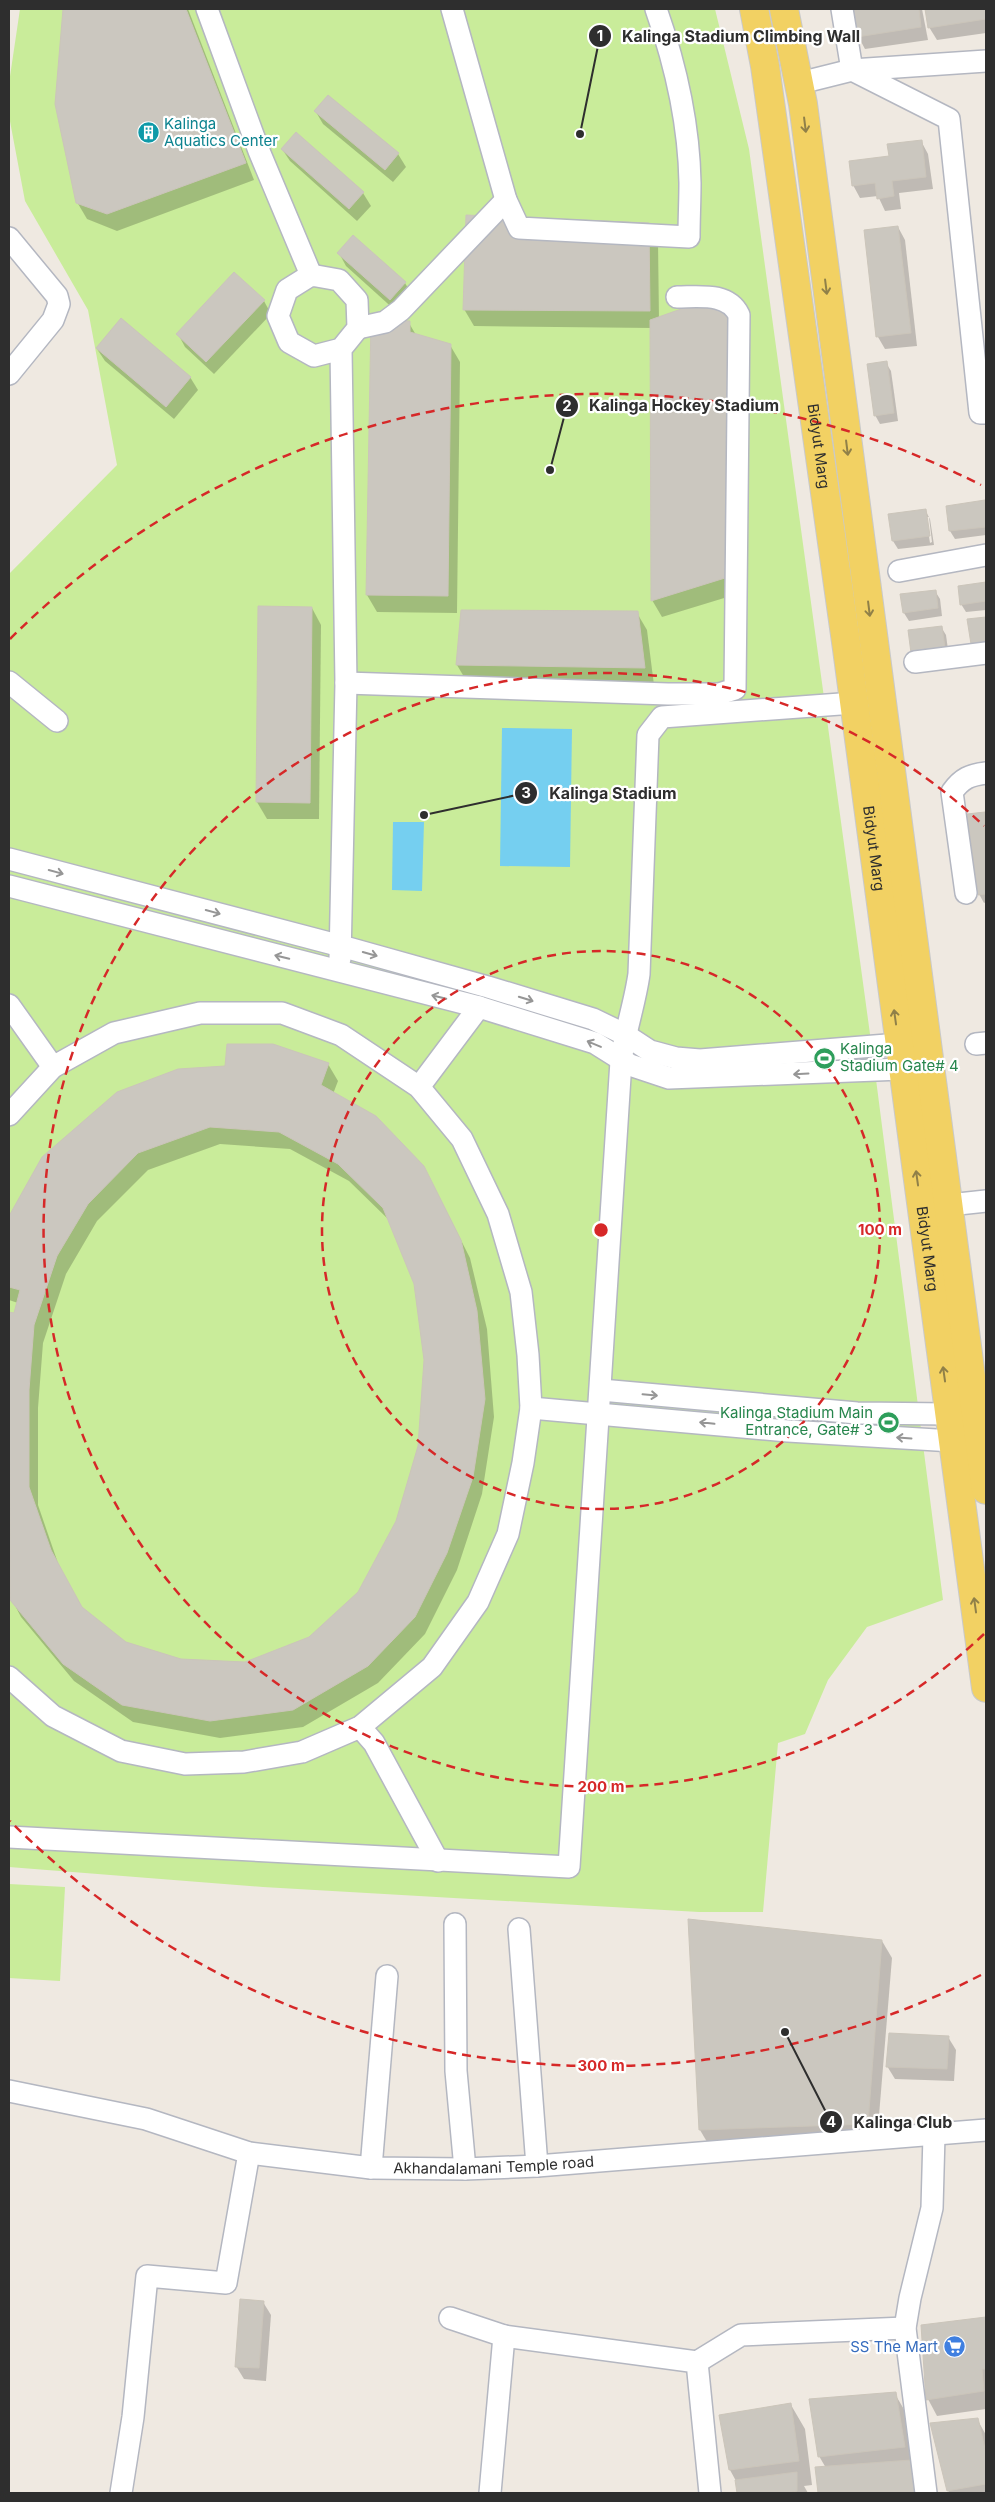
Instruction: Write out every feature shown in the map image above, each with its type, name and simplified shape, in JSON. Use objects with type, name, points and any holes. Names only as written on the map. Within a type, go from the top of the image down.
[{"type":"main road","name":"Bidyut Marg","points":[[754,9],[765,66],[854,703],[986,1688]]},
{"type":"main road","name":"Bidyut Marg","points":[[784,9],[800,83],[986,1490]]},
{"type":"street","points":[[207,9],[259,151],[311,275]]},
{"type":"street","points":[[452,9],[506,200],[519,228],[689,237],[690,182],[683,118],[666,38],[656,9]]},
{"type":"street","points":[[842,9],[852,70]]},
{"type":"street","points":[[800,83],[852,70],[986,61]]},
{"type":"street","points":[[852,70],[949,119],[980,413],[986,413]]},
{"type":"street","points":[[358,328],[357,300],[338,280],[311,275],[287,290],[278,316],[289,342],[314,356],[341,349],[358,328],[385,322],[401,310],[506,200]]},
{"type":"street","points":[[9,238],[57,296],[59,304],[54,320],[9,374]]},
{"type":"street","points":[[346,683],[668,694],[718,694],[735,689],[739,316],[735,308],[723,298],[677,297]]},
{"type":"street","points":[[338,971],[341,946],[346,683],[341,349]]},
{"type":"street","points":[[899,571],[986,555]]},
{"type":"street","points":[[915,662],[986,653]]},
{"type":"street","points":[[9,682],[57,721]]},
{"type":"street","points":[[9,1836],[569,1867],[621,1061],[624,1034],[639,974],[648,735],[662,717],[854,703]]},
{"type":"street","points":[[966,892],[952,792],[960,781],[972,775],[986,773]]},
{"type":"street","points":[[9,859],[341,946],[593,1019],[624,1034],[650,1051],[676,1058],[700,1060],[901,1056]]},
{"type":"street","points":[[9,886],[480,1007],[595,1044],[621,1061],[669,1078],[901,1056]]},
{"type":"street","points":[[9,1005],[53,1067]]},
{"type":"street","points":[[419,1087],[480,1007]]},
{"type":"street","points":[[9,1115],[53,1067],[114,1033],[200,1013],[282,1013],[341,1035],[419,1087],[462,1139],[498,1214],[521,1292],[528,1355],[531,1408],[524,1464],[508,1534],[478,1602],[432,1667],[360,1727],[302,1752],[244,1762],[184,1764],[121,1751],[53,1716],[9,1677]]},
{"type":"street","points":[[948,1205],[986,1201]]},
{"type":"street","points":[[601,1390],[857,1413],[949,1414]]},
{"type":"street","points":[[531,1408],[599,1412],[788,1431],[953,1441]]},
{"type":"street","points":[[360,1727],[374,1743],[438,1861]]},
{"type":"street","points":[[455,1924],[456,2071],[465,2169]]},
{"type":"street","points":[[519,1929],[537,2166]]},
{"type":"street","points":[[371,2168],[387,1976]]},
{"type":"street","name":"Akhandalamani Temple road","points":[[9,2091],[146,2119],[249,2153],[371,2168],[465,2169],[537,2166],[986,2130]]},
{"type":"street","points":[[926,2493],[906,2328],[910,2298],[932,2208],[934,2135]]},
{"type":"street","points":[[121,2493],[133,2417],[147,2276],[226,2283],[249,2153]]},
{"type":"street","points":[[450,2318],[504,2336],[697,2362],[741,2335],[906,2328]]},
{"type":"street","points":[[490,2493],[504,2336]]},
{"type":"street","points":[[697,2362],[710,2493]]},
{"type":"green space","points":[[20,9],[715,9],[749,149],[873,1056],[943,1600],[867,1627],[828,1680],[805,1734],[778,1743],[763,1912],[699,1912],[263,1887],[9,1867],[9,574],[117,465],[88,310],[25,201],[9,116],[9,83]]},
{"type":"green space","points":[[9,1884],[65,1887],[60,1981],[9,1978]]},
{"type":"water","points":[[502,728],[572,729],[570,867],[500,866]]},
{"type":"water","points":[[393,822],[424,822],[422,891],[392,890]]},
{"type":"building","name":"Kalinga Aquatics Center","points":[[63,9],[186,9],[246,163],[107,214],[76,203],[55,104]]},
{"type":"building","points":[[853,9],[919,9],[921,27],[857,37]]},
{"type":"building","points":[[925,9],[986,9],[986,19],[928,28]]},
{"type":"building","points":[[328,95],[399,153],[385,170],[314,111]]},
{"type":"building","points":[[296,132],[364,192],[349,209],[281,149]]},
{"type":"building","points":[[922,140],[926,177],[892,181],[894,196],[877,199],[875,183],[852,186],[849,161],[889,156],[887,144]]},
{"type":"building","points":[[466,215],[649,223],[650,311],[463,310]]},
{"type":"building","points":[[898,226],[911,333],[876,337],[864,230]]},
{"type":"building","points":[[353,235],[406,282],[390,300],[337,253]]},
{"type":"building","points":[[234,272],[265,300],[206,362],[176,334]]},
{"type":"building","points":[[729,292],[725,578],[651,601],[650,320]]},
{"type":"building","points":[[121,318],[191,377],[166,407],[96,348]]},
{"type":"building","points":[[371,319],[410,321],[410,332],[451,344],[448,596],[366,595]]},
{"type":"building","points":[[887,361],[894,413],[874,416],[867,364]]},
{"type":"building","points":[[985,500],[986,527],[949,531],[946,506]]},
{"type":"building","points":[[926,509],[930,536],[892,541],[888,514]]},
{"type":"building","points":[[986,582],[986,601],[960,605],[958,586]]},
{"type":"building","points":[[936,590],[938,608],[903,613],[900,594]]},
{"type":"building","points":[[258,606],[312,607],[310,803],[256,802]]},
{"type":"building","points":[[461,610],[638,611],[645,668],[456,665]]},
{"type":"building","points":[[986,617],[986,642],[971,644],[967,619]]},
{"type":"building","points":[[942,626],[945,648],[911,653],[908,630]]},
{"type":"building","points":[[985,812],[986,894],[978,895],[967,814]]},
{"type":"building","points":[[227,1044],[273,1044],[329,1063],[321,1085],[376,1116],[424,1166],[461,1240],[477,1311],[485,1399],[473,1477],[447,1553],[415,1617],[368,1666],[293,1710],[210,1721],[122,1705],[63,1664],[10,1600],[9,1312],[14,1313],[20,1290],[9,1287],[9,1216],[42,1157],[117,1092],[178,1069],[225,1066]],"holes":[[[210,1127],[279,1132],[338,1164],[383,1208],[414,1284],[424,1360],[418,1446],[396,1521],[358,1592],[309,1637],[245,1662],[181,1659],[126,1642],[82,1607],[51,1550],[29,1487],[29,1390],[34,1325],[57,1256],[88,1204],[138,1153]]]},
{"type":"building","points":[[688,1919],[882,1940],[868,2124],[699,2130]]},
{"type":"building","points":[[889,2033],[949,2036],[947,2069],[886,2067]]},
{"type":"building","points":[[240,2299],[264,2301],[259,2368],[235,2367]]},
{"type":"building","name":"SS The Mart","points":[[986,2317],[986,2369],[982,2369],[984,2391],[926,2400],[921,2325]]},
{"type":"building","points":[[896,2392],[905,2447],[818,2457],[809,2399]]},
{"type":"building","points":[[791,2403],[799,2461],[729,2470],[719,2415]]},
{"type":"building","points":[[978,2418],[986,2453],[986,2484],[947,2491],[930,2423]]},
{"type":"building","points":[[911,2460],[915,2493],[818,2493],[815,2467]]},
{"type":"building","points":[[797,2472],[797,2491],[787,2493],[737,2493],[735,2480]]},
{"type":"place","name":"Kalinga Aquatics Center","points":[[148,133]]},
{"type":"place","name":"Kalinga Stadium Climbing Wall","points":[[580,134]]},
{"type":"place","name":"Kalinga Hockey Stadium","points":[[550,470]]},
{"type":"place","name":"Kalinga Stadium","points":[[424,815]]},
{"type":"place","name":"Kalinga Stadium Gate# 4","points":[[824,1058]]},
{"type":"place","name":"Kalinga Stadium Main Entrance, Gate# 3","points":[[889,1422]]},
{"type":"place","name":"Kalinga Club","points":[[785,2032]]},
{"type":"place","name":"SS The Mart","points":[[954,2347]]}]
